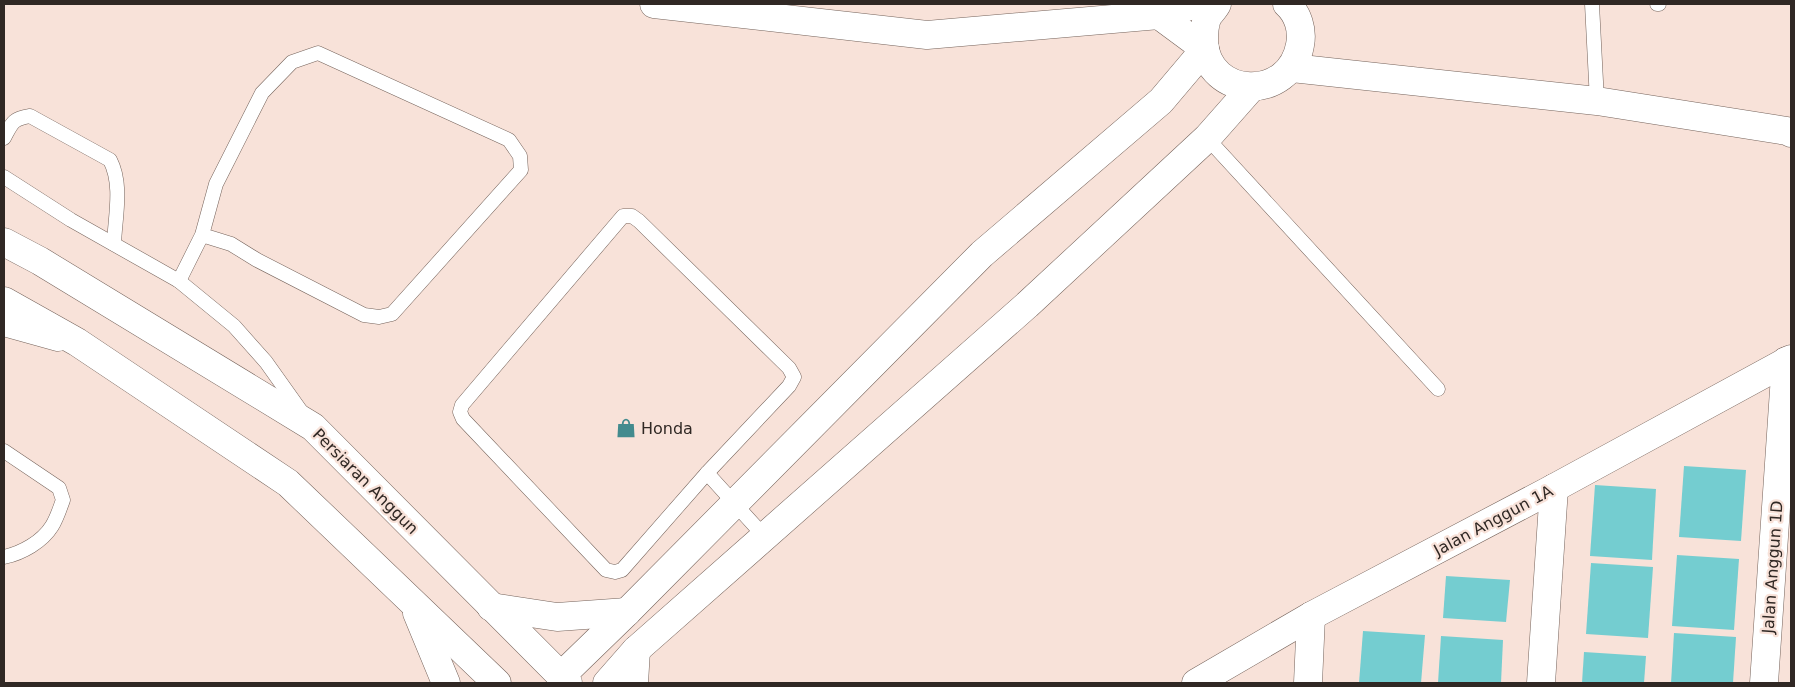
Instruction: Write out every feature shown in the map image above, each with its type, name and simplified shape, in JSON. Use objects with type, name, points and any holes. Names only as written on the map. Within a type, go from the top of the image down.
[{"type":"street","points":[[654,4],[927,35],[1159,15],[1197,4]]},
{"type":"street","points":[[1217,4],[1208,16],[1204,32],[1205,49],[1211,64],[1222,76],[1236,84],[1252,87],[1267,85],[1280,78],[1292,68],[1299,54],[1301,39],[1299,22],[1291,8],[1286,4]]},
{"type":"street","points":[[1159,15],[1205,49]]},
{"type":"street","points":[[561,681],[733,504],[982,254],[1161,101],[1205,49]]},
{"type":"street","points":[[1292,68],[1598,101],[1790,131]]},
{"type":"street","points":[[607,683],[636,650],[1027,305],[1207,138],[1252,87]]},
{"type":"street","name":"Persiaran Anggun","points":[[4,242],[40,261],[312,427],[491,607],[561,681]]},
{"type":"street","points":[[4,301],[77,342],[288,483],[497,683]]},
{"type":"street","points":[[4,322],[77,342]]},
{"type":"street","name":"Jalan Anggun 1A","points":[[1196,683],[1312,616],[1554,488],[1789,360]]},
{"type":"street","name":"Jalan Anggun 1D","points":[[1764,683],[1789,360]]},
{"type":"street","points":[[1541,683],[1554,488]]},
{"type":"street","points":[[411,600],[425,629],[446,683]]},
{"type":"street","points":[[491,607],[557,617],[628,612]]},
{"type":"street","points":[[1308,683],[1312,616]]},
{"type":"street","points":[[634,683],[636,650]]},
{"type":"lane","points":[[1592,4],[1598,101]]},
{"type":"lane","points":[[179,281],[202,235],[216,184],[262,93],[292,62],[318,53],[509,140],[520,156],[520,170],[392,314],[379,317],[364,315],[230,244],[202,235]]},
{"type":"lane","points":[[4,138],[12,122],[19,118],[30,116],[110,160],[114,167],[117,183],[114,244]]},
{"type":"lane","points":[[1207,138],[1438,389]]},
{"type":"lane","points":[[4,177],[71,220],[179,281],[234,326],[266,362],[312,427]]},
{"type":"lane","points":[[623,216],[632,216],[639,221],[789,368],[794,377],[789,386],[707,474],[622,570],[614,572],[606,570],[463,419],[460,412],[462,405],[623,216]]},
{"type":"lane","points":[[4,451],[59,488],[63,500],[52,526],[31,547],[17,555],[4,557]]},
{"type":"lane","points":[[707,474],[764,536]]},
{"type":"building","points":[[1684,466],[1746,470],[1741,541],[1679,537]]},
{"type":"building","points":[[1595,485],[1656,489],[1652,560],[1590,556]]},
{"type":"building","points":[[1677,555],[1739,559],[1734,630],[1672,626]]},
{"type":"building","points":[[1591,563],[1653,567],[1648,638],[1586,634]]},
{"type":"building","points":[[1446,576],[1510,580],[1506,622],[1443,618]]},
{"type":"building","points":[[1363,631],[1425,635],[1421,683],[1359,683]]},
{"type":"building","points":[[1674,633],[1736,637],[1733,683],[1671,683]]},
{"type":"building","points":[[1441,636],[1503,640],[1501,683],[1438,683]]},
{"type":"building","points":[[1584,652],[1646,656],[1644,683],[1582,683]]},
{"type":"place","name":"Honda","points":[[626,428]]}]
